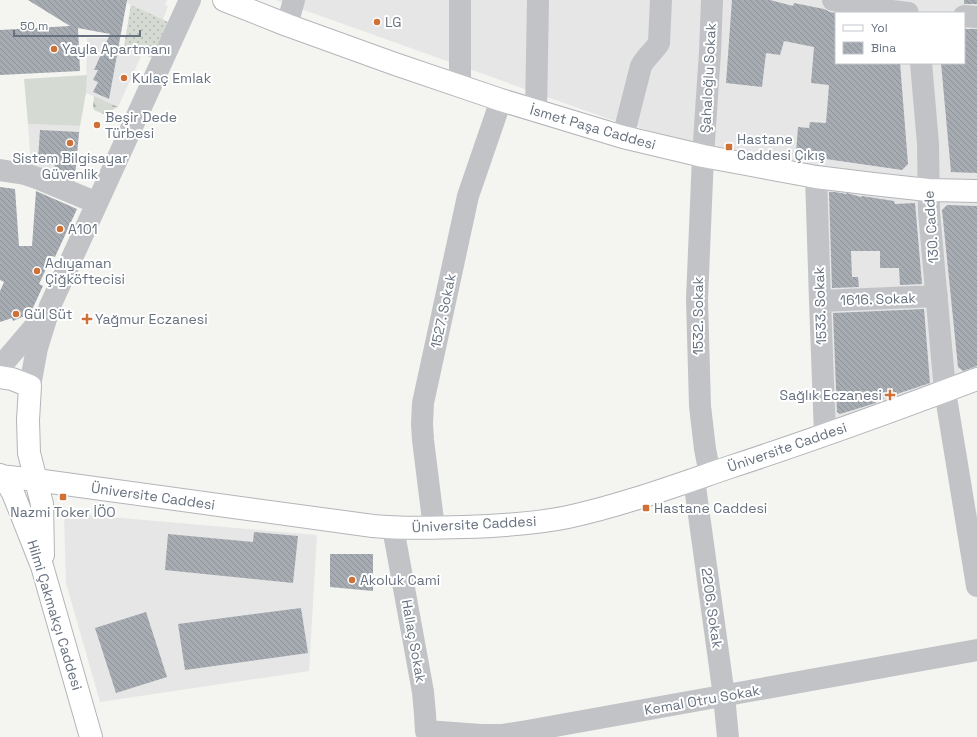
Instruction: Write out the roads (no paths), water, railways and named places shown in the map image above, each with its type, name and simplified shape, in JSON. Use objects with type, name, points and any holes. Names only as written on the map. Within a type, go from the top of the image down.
[{"type":"main road","name":"İsmet Paşa Caddesi","points":[[224,0],[286,25],[395,64],[501,100],[623,137],[703,156],[816,177],[928,190],[977,191]]},
{"type":"main road","points":[[0,377],[12,379],[30,386],[28,453],[42,504],[42,566]]},
{"type":"main road","name":"Üniversite Caddesi","points":[[0,476],[393,528],[505,526],[567,517],[602,508],[702,477],[800,444],[977,380]]},
{"type":"main road","name":"Hilmi Çakmakçı Caddesi","points":[[0,476],[13,492],[42,566],[91,737]]},
{"type":"street","points":[[30,386],[37,348],[50,306],[190,0]]},
{"type":"street","points":[[286,25],[294,0]]},
{"type":"street","points":[[460,0],[460,86]]},
{"type":"street","points":[[536,111],[538,0]]},
{"type":"street","points":[[623,137],[641,66],[659,43],[661,0]]},
{"type":"street","name":"Şahaloğlu Sokak","points":[[703,156],[712,0]]},
{"type":"street","points":[[833,0],[900,12]]},
{"type":"street","points":[[915,0],[916,12]]},
{"type":"street","points":[[965,16],[977,17]]},
{"type":"street","name":"130. Cadde","points":[[921,64],[928,144],[930,226],[945,391],[977,586]]},
{"type":"street","name":"1527. Sokak","points":[[434,528],[423,440],[423,403],[468,196],[501,100]]},
{"type":"street","name":"1532. Sokak","points":[[702,477],[705,449],[700,412],[697,299],[703,156]]},
{"type":"street","points":[[0,170],[25,174],[37,178],[97,203]]},
{"type":"street","name":"1533. Sokak","points":[[816,177],[825,435]]},
{"type":"street","name":"1616. Sokak","points":[[820,301],[937,296]]},
{"type":"street","points":[[0,367],[50,306]]},
{"type":"street","name":"2206. Sokak","points":[[702,477],[728,737]]},
{"type":"street","name":"Hallaç Sokak","points":[[393,528],[423,692],[426,714],[426,731]]},
{"type":"street","name":"Kemal Otru Sokak","points":[[426,731],[488,735],[542,733],[724,696],[977,650]]},
{"type":"place","name":"LG","points":[[377,22]]},
{"type":"place","name":"Yayla Apartmanı","points":[[54,49]]},
{"type":"place","name":"Kulaç Emlak","points":[[124,78]]},
{"type":"place","name":"Beşir Dede Türbesi","points":[[97,125]]},
{"type":"place","name":"Sistem Bilgisayar Güvenlik","points":[[70,143]]},
{"type":"place","name":"Hastane Caddesi Çıkış","points":[[729,147]]},
{"type":"place","name":"A101","points":[[60,229]]},
{"type":"place","name":"Adıyaman Çiğköftecisi","points":[[37,271]]},
{"type":"place","name":"Gül Süt","points":[[16,314]]},
{"type":"place","name":"Yağmur Eczanesi","points":[[87,319]]},
{"type":"place","name":"Sağlık Eczanesi","points":[[890,395]]},
{"type":"place","name":"Nazmi Toker İÖO","points":[[63,497]]},
{"type":"place","name":"Hastane Caddesi","points":[[646,508]]},
{"type":"place","name":"Akoluk Cami","points":[[352,580]]}]
